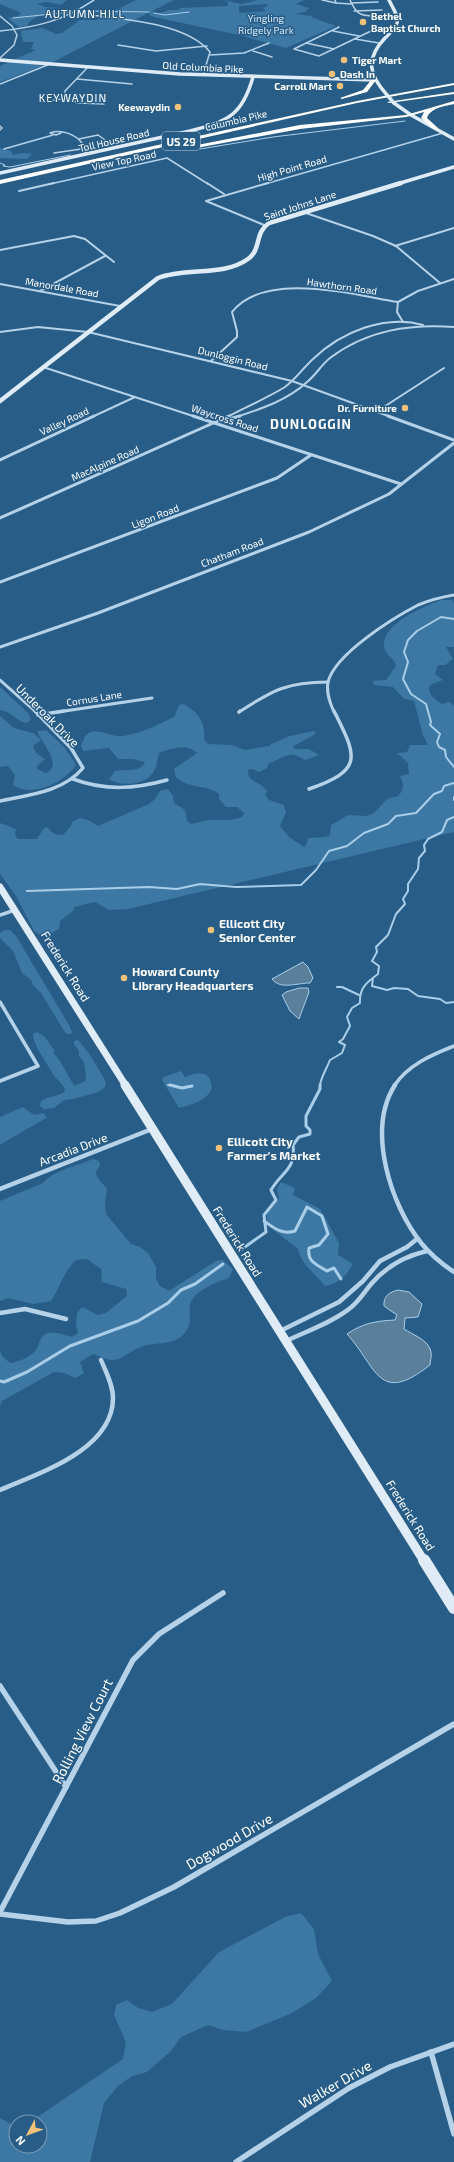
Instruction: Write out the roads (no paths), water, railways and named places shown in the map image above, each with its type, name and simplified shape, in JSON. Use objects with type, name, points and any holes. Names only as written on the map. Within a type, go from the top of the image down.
[{"type":"highway","points":[[339,99],[369,89],[374,80]]},
{"type":"highway","name":"Columbia Pike","points":[[0,182],[363,100],[454,84]]},
{"type":"highway","points":[[353,95],[383,92]]},
{"type":"highway","name":"Columbia Pike","points":[[0,188],[345,111],[454,92]]},
{"type":"highway","points":[[151,154],[288,129],[411,115],[454,102]]},
{"type":"highway","points":[[78,164],[316,105]]},
{"type":"highway","points":[[433,109],[424,116],[428,124],[435,128]]},
{"type":"street","points":[[0,31],[51,24],[74,13],[94,0]]},
{"type":"street","points":[[322,0],[336,3],[378,2]]},
{"type":"street","points":[[350,0],[354,11],[360,15],[396,16]]},
{"type":"street","points":[[389,0],[396,16],[397,23],[379,43],[370,57],[370,66],[374,80],[390,99],[411,115],[454,139]]},
{"type":"street","points":[[354,11],[382,10]]},
{"type":"street","points":[[74,13],[152,25],[188,35],[207,46],[210,56],[203,75]]},
{"type":"street","points":[[0,16],[16,30],[17,34],[16,42],[0,59]]},
{"type":"street","points":[[340,27],[294,49],[316,56],[371,31]]},
{"type":"street","points":[[332,31],[360,36]]},
{"type":"street","points":[[354,39],[379,43]]},
{"type":"street","points":[[306,43],[334,49]]},
{"type":"street","points":[[118,44],[156,51],[207,46]]},
{"type":"street","points":[[210,56],[238,54],[252,51],[269,44]]},
{"type":"street","points":[[252,51],[272,57]]},
{"type":"street","name":"Old Columbia Pike","points":[[0,59],[203,75],[374,80]]},
{"type":"street","points":[[0,84],[51,64]]},
{"type":"street","points":[[67,98],[65,91],[88,67]]},
{"type":"street","name":"Toll House Road","points":[[0,173],[202,127],[227,118],[235,113],[244,103],[253,77]]},
{"type":"street","points":[[77,79],[132,84]]},
{"type":"street","points":[[50,101],[67,98],[80,103],[104,104]]},
{"type":"street","points":[[0,126],[2,128],[0,130]]},
{"type":"street","points":[[4,149],[53,135],[51,132],[56,131],[79,139],[98,135],[108,142]]},
{"type":"street","name":"High Point Road","points":[[264,225],[206,201],[224,194],[443,133]]},
{"type":"street","points":[[79,139],[82,143],[81,149]]},
{"type":"street","points":[[81,149],[86,154]]},
{"type":"street","points":[[54,153],[81,149]]},
{"type":"street","name":"View Top Road","points":[[19,191],[167,158],[224,194]]},
{"type":"street","name":"Saint Johns Lane","points":[[0,401],[120,306],[163,276],[180,272],[225,268],[247,260],[257,250],[259,231],[264,225],[454,167]]},
{"type":"street","points":[[303,212],[395,246],[411,257],[428,275],[440,283]]},
{"type":"street","points":[[395,246],[454,228]]},
{"type":"street","points":[[0,250],[74,236],[85,239],[114,262]]},
{"type":"street","points":[[40,291],[105,256]]},
{"type":"street","points":[[406,326],[401,321],[397,312],[398,302],[410,295],[454,279]]},
{"type":"street","name":"Manordale Road","points":[[0,284],[120,306]]},
{"type":"street","name":"Hawthorn Road","points":[[211,361],[237,336],[238,328],[232,320],[232,312],[239,304],[251,297],[287,289],[303,288],[398,302]]},
{"type":"street","name":"MacAlpine Road","points":[[216,423],[292,381],[317,355],[341,338],[371,326],[401,321],[423,325],[454,327]]},
{"type":"street","name":"MacAlpine Road","points":[[0,518],[216,423],[267,405],[304,386],[325,363],[338,353],[372,335],[406,326],[423,325]]},
{"type":"street","name":"Dunloggin Road","points":[[0,332],[41,327],[88,332],[211,361],[292,381],[454,440]]},
{"type":"street","name":"Waycross Road","points":[[43,367],[401,484]]},
{"type":"street","points":[[376,412],[444,368]]},
{"type":"street","name":"Valley Road","points":[[0,460],[136,397]]},
{"type":"street","name":"Chatham Road","points":[[0,647],[98,613],[253,552],[294,538],[382,498],[454,443]]},
{"type":"street","name":"Ligon Road","points":[[0,582],[277,478],[292,469],[311,454]]},
{"type":"street","points":[[309,789],[334,780],[348,769],[351,763],[352,755],[350,748],[329,702],[328,682],[333,671],[344,658],[402,615],[421,604],[454,595]]},
{"type":"street","name":"Underoak Drive","points":[[0,680],[38,715],[80,760],[83,768],[73,780]]},
{"type":"street","points":[[239,712],[282,685],[303,681],[328,682]]},
{"type":"street","name":"Cornus Lane","points":[[38,715],[152,698]]},
{"type":"street","points":[[0,801],[42,791],[73,780],[98,788],[112,789],[144,786],[166,780]]},
{"type":"street","name":"Frederick Road","points":[[0,887],[454,1608]]},
{"type":"street","points":[[0,915],[15,910]]},
{"type":"street","points":[[0,1002],[38,1066],[0,1081]]},
{"type":"street","points":[[454,1046],[430,1054],[417,1062],[391,1091],[384,1113],[382,1141],[388,1176],[403,1216],[427,1251],[454,1272]]},
{"type":"street","name":"Arcadia Drive","points":[[0,1189],[153,1129]]},
{"type":"street","points":[[280,1332],[339,1302],[363,1281],[380,1261],[407,1247],[418,1239]]},
{"type":"street","points":[[286,1341],[348,1310],[385,1269],[413,1254],[427,1251]]},
{"type":"street","points":[[0,1313],[27,1308],[66,1319]]},
{"type":"street","points":[[0,1490],[73,1455],[87,1447],[98,1437],[107,1425],[112,1412],[114,1398],[111,1383],[101,1360]]},
{"type":"street","name":"Rolling View Court","points":[[0,1913],[133,1660],[159,1634],[223,1593]]},
{"type":"street","points":[[0,1686],[66,1787]]},
{"type":"street","name":"Dogwood Drive","points":[[0,1913],[68,1922],[96,1921],[120,1913],[174,1887],[454,1724]]},
{"type":"street","name":"Walker Drive","points":[[236,2162],[349,2088],[390,2067],[454,2044]]},
{"type":"street","points":[[431,2052],[446,2111],[454,2134]]},
{"type":"waterway","points":[[83,11],[149,12]]},
{"type":"waterway","points":[[13,18],[71,12]]},
{"type":"waterway","points":[[154,13],[165,15],[189,12]]},
{"type":"waterway","points":[[200,149],[273,137],[405,121]]},
{"type":"waterway","points":[[0,163],[5,165],[3,166],[10,167],[70,155]]},
{"type":"waterway","points":[[454,619],[441,617],[417,631],[408,640],[404,652],[408,662],[403,679],[411,694],[426,704],[431,722],[430,725],[440,734],[437,742],[439,747],[445,750],[446,757],[454,767]]},
{"type":"waterway","points":[[27,891],[149,887],[177,889],[200,884],[236,887],[301,885],[316,870],[329,851],[347,846],[364,833],[388,824],[396,816],[416,813],[434,794],[442,791],[444,786],[454,783]]},
{"type":"waterway","points":[[265,1222],[264,1215],[276,1200],[271,1190],[290,1165],[292,1160],[293,1145],[299,1137],[310,1134],[310,1130],[306,1126],[306,1116],[320,1089],[322,1077],[330,1060],[342,1053],[345,1045],[339,1042],[343,1039],[350,1026],[347,1017],[352,1008],[360,1003],[361,993],[364,986],[378,974],[379,966],[372,961],[377,952],[376,947],[388,935],[396,914],[405,904],[403,899],[408,891],[408,884],[418,869],[419,858],[425,851],[424,845],[428,839],[442,832],[447,820],[454,817]]},
{"type":"waterway","points":[[373,978],[372,986],[387,990],[394,988],[408,989],[418,996],[440,999],[446,1003],[454,1002]]},
{"type":"waterway","points":[[337,987],[342,987],[359,995]]},
{"type":"waterway","points":[[168,1085],[174,1086]]},
{"type":"waterway","points":[[170,1085],[174,1086]]},
{"type":"waterway","points":[[174,1086],[182,1088],[192,1086],[190,1086]]},
{"type":"waterway","points":[[265,1222],[278,1230],[290,1232],[295,1231],[307,1207],[322,1216],[328,1234],[319,1245],[309,1248],[309,1257],[313,1262],[327,1271],[334,1268],[341,1279]]},
{"type":"waterway","points":[[242,1249],[266,1232],[265,1222]]},
{"type":"waterway","points":[[0,1381],[4,1382],[27,1372],[70,1346],[138,1321],[168,1303],[181,1290],[195,1284],[223,1264]]},
{"type":"place","name":"Bethel Baptist Church","points":[[363,22]]},
{"type":"place","name":"Tiger Mart","points":[[344,60]]},
{"type":"place","name":"Dash In","points":[[332,74]]},
{"type":"place","name":"Carroll Mart","points":[[340,86]]},
{"type":"place","name":"Keewaydin","points":[[178,107]]},
{"type":"place","name":"Dr. Furniture","points":[[405,408]]},
{"type":"place","name":"Ellicott City Senior Center","points":[[211,930]]},
{"type":"place","name":"Howard County Library Headquarters","points":[[124,978]]},
{"type":"place","name":"Ellicott City Farmer's Market","points":[[219,1148]]},
{"type":"district","name":"AUTUMN HILL","points":[[85,13]]},
{"type":"district","name":"KEYWAYDIN","points":[[73,97]]},
{"type":"district","name":"DUNLOGGIN","points":[[311,424]]},
{"type":"park label","name":"Yingling Ridgely Park","points":[[266,24]]}]
